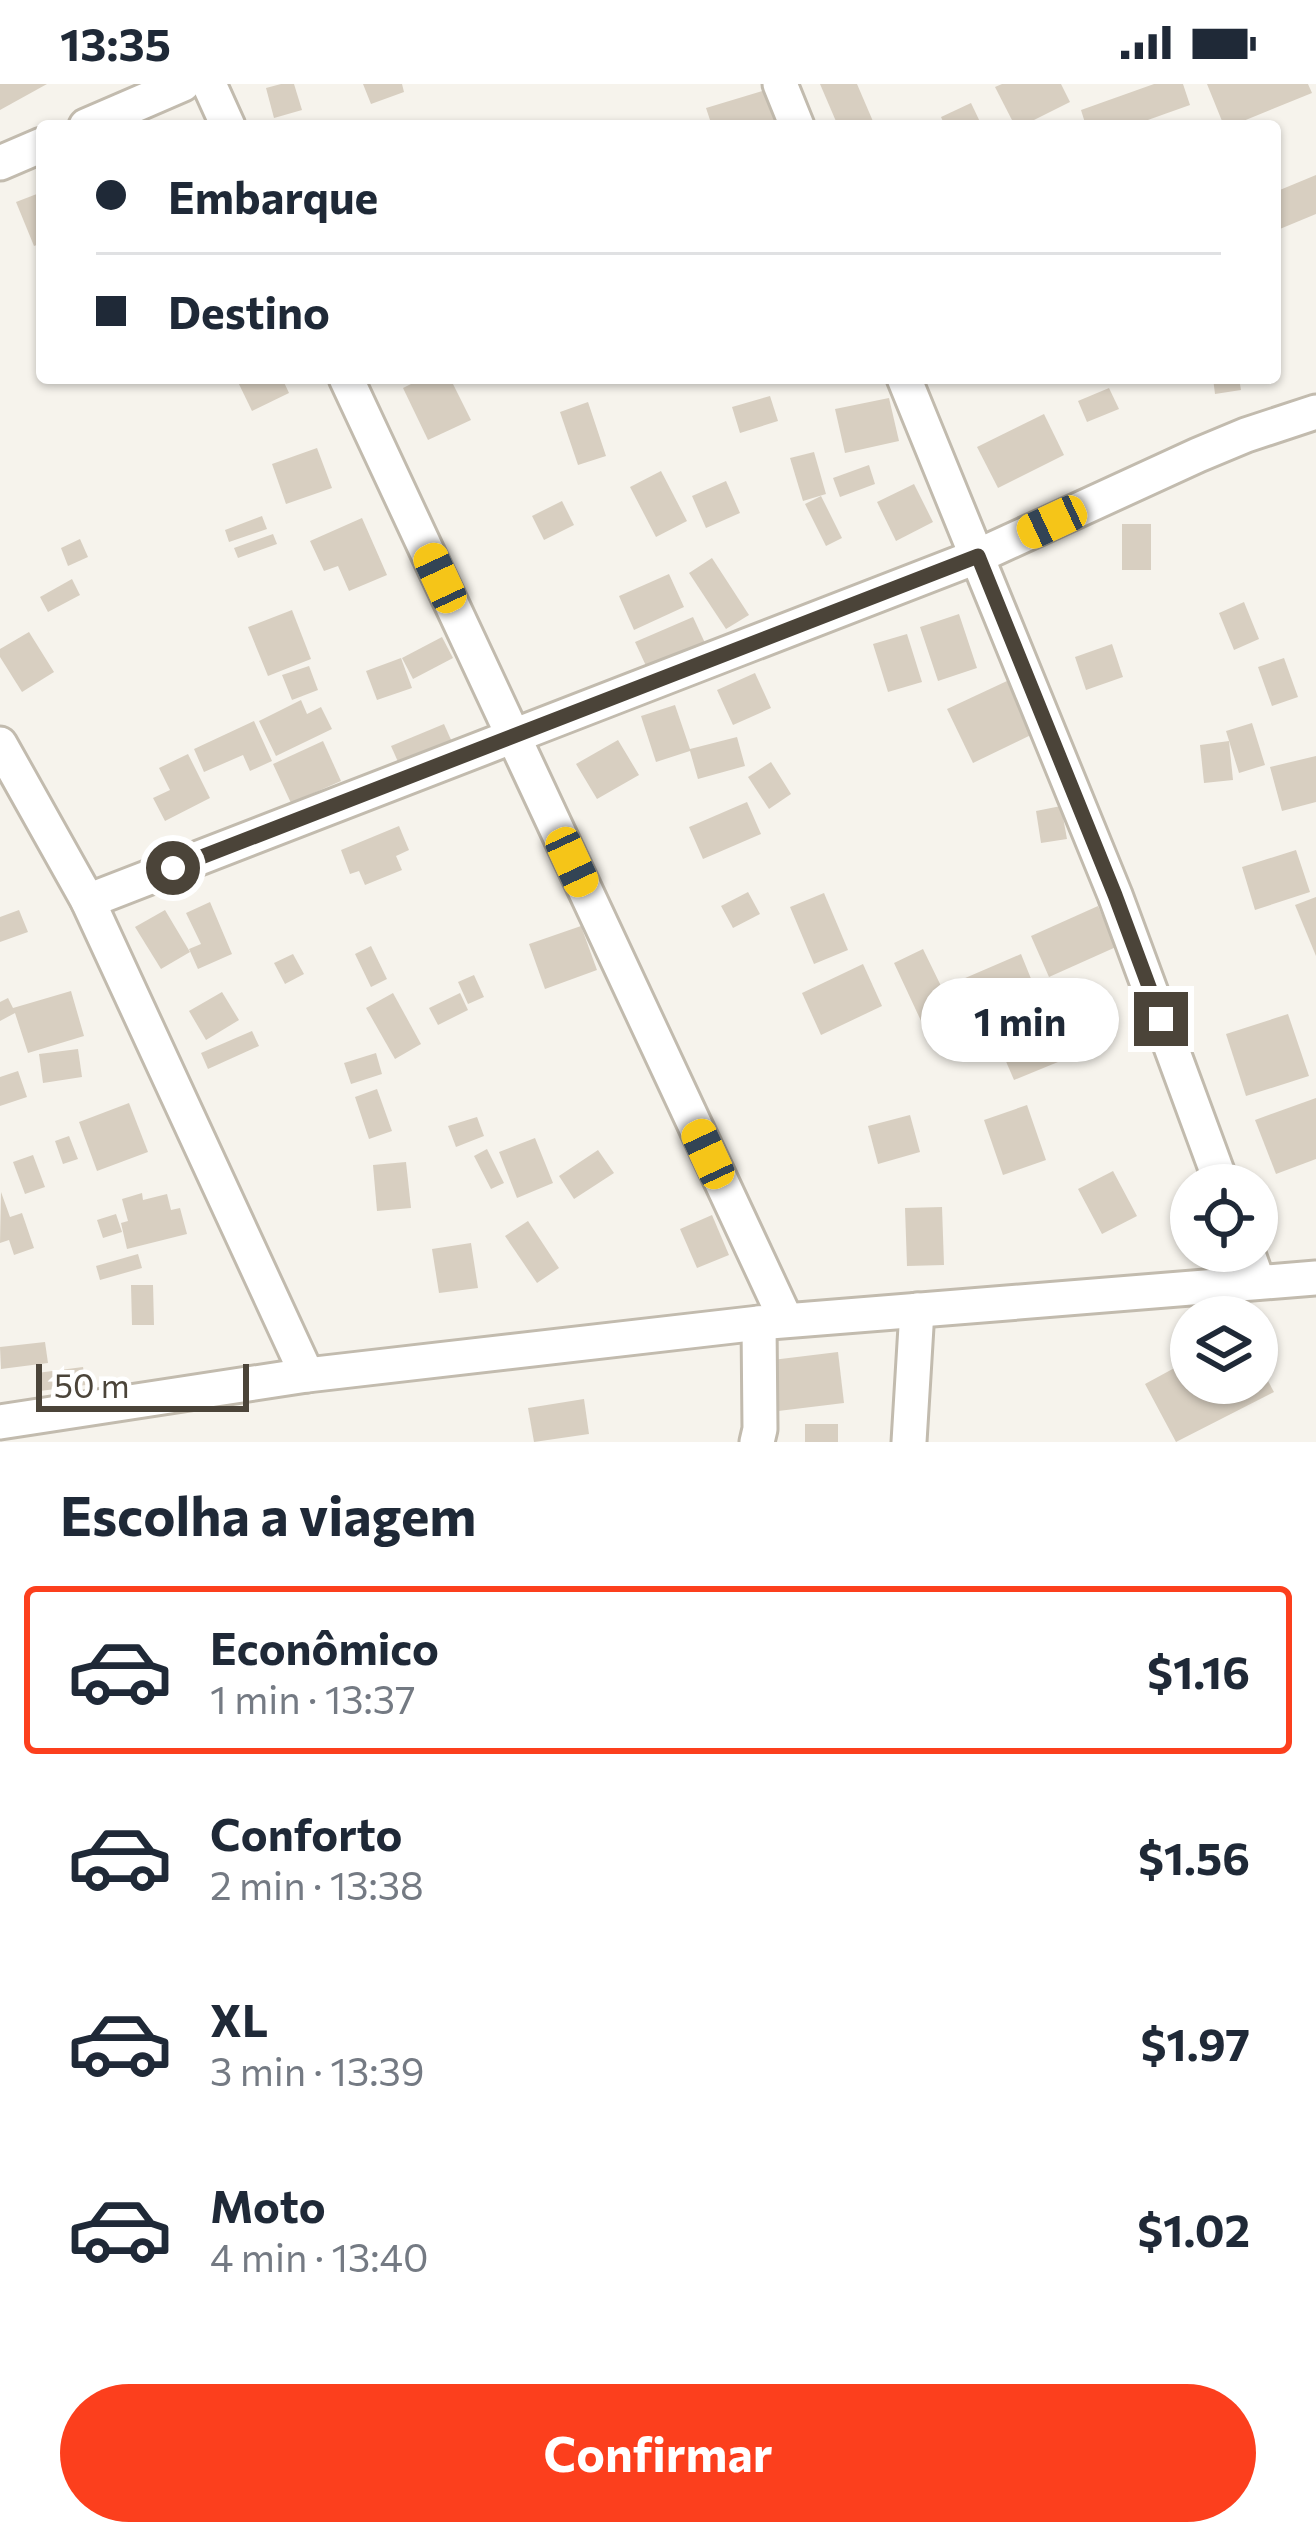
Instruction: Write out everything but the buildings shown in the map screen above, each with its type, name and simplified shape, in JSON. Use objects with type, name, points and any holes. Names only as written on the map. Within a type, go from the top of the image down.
[{"type":"street","points":[[100,120],[183,84]]},
{"type":"street","points":[[209,84],[226,120]]},
{"type":"street","points":[[780,84],[795,120]]},
{"type":"street","points":[[0,163],[36,148]]},
{"type":"street","points":[[349,384],[514,737],[772,1322],[757,1442]]},
{"type":"street","points":[[906,384],[1115,895],[1214,1164]]},
{"type":"street","points":[[88,901],[978,556],[1198,455],[1316,412]]},
{"type":"street","points":[[0,744],[88,901],[307,1375]]},
{"type":"street","points":[[1278,1271],[1316,1278]]},
{"type":"street","points":[[0,1422],[307,1375],[917,1310],[1213,1272]]},
{"type":"street","points":[[908,1442],[917,1310]]},
{"type":"route","points":[[173,868],[978,556],[1161,1019]]}]
